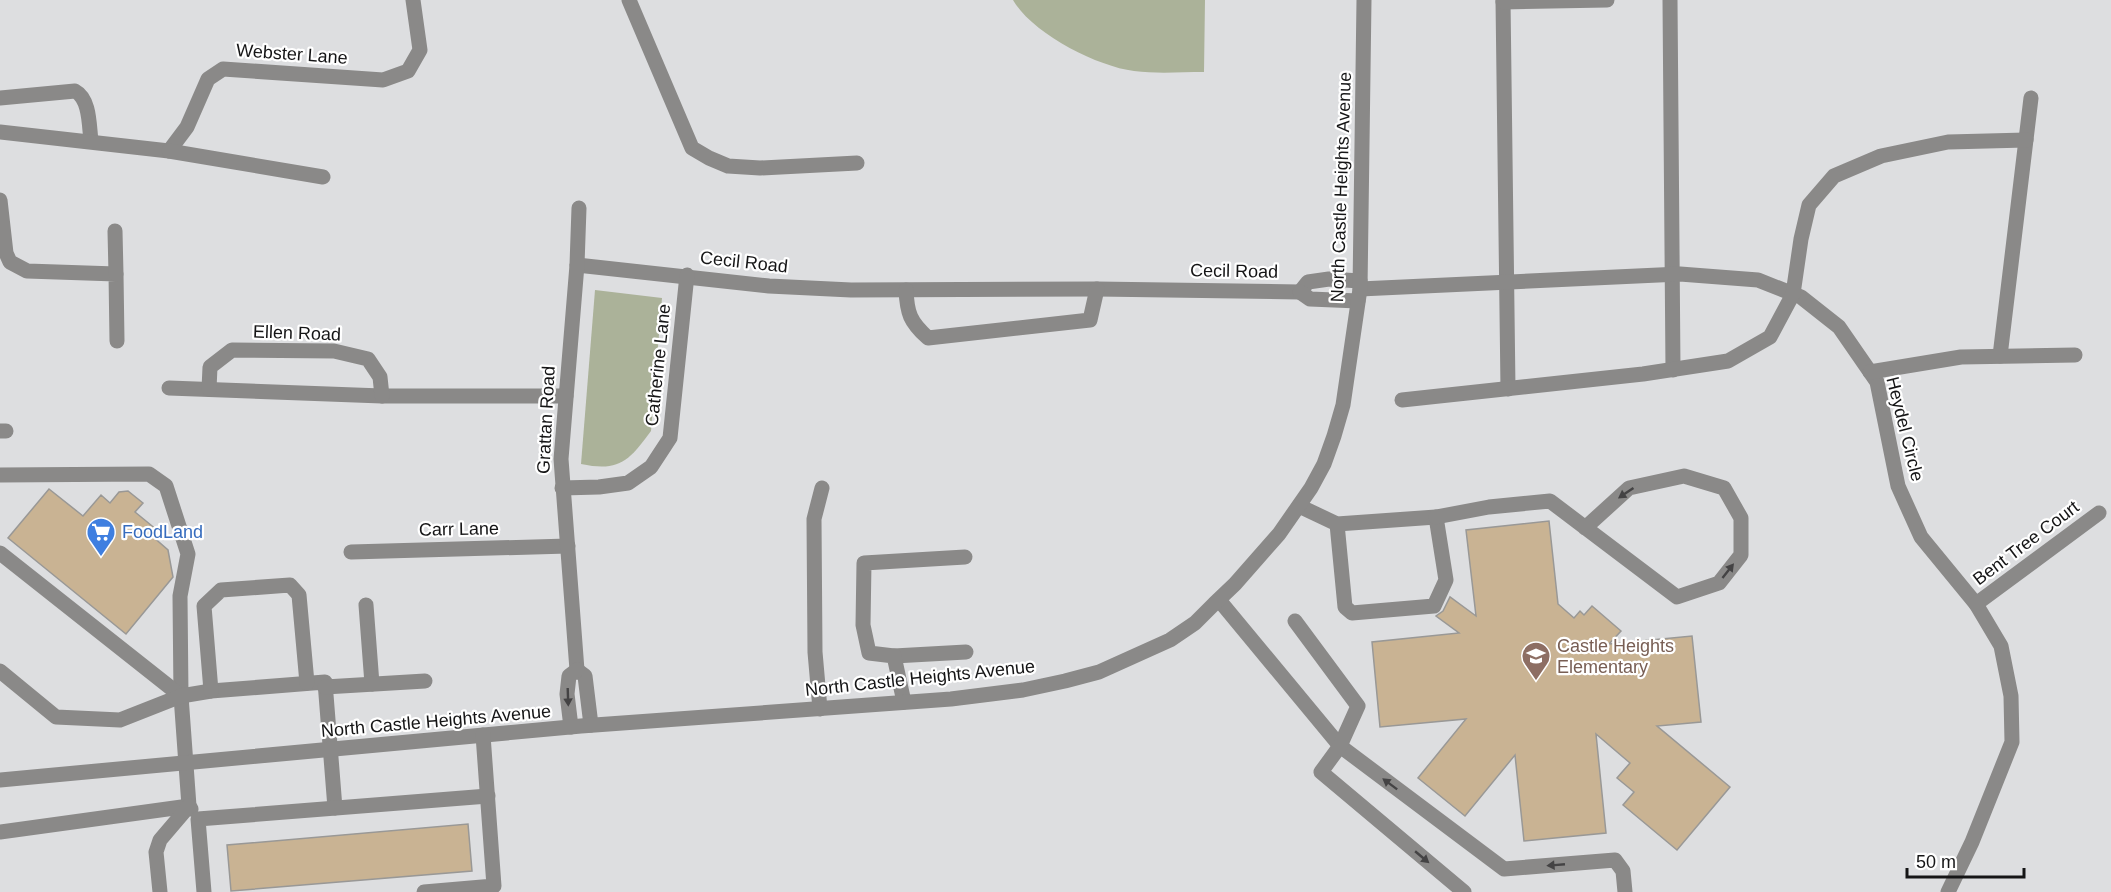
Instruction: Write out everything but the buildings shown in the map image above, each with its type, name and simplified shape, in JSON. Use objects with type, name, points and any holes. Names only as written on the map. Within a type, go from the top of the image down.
[{"type":"street","name":"Webster Lane","points":[[169,151],[187,127],[208,80],[223,69],[383,80],[408,71],[420,50],[413,0]]},
{"type":"street","points":[[629,0],[692,148],[728,166],[760,168],[857,163]]},
{"type":"street","name":"North Castle Heights Avenue","points":[[0,780],[591,725],[819,709],[1023,690],[1099,672],[1170,640],[1195,623],[1219,600],[1263,552],[1299,506],[1324,464],[1337,426],[1343,405],[1359,291],[1364,0]]},
{"type":"street","points":[[1508,388],[1503,1],[1607,0]]},
{"type":"street","points":[[1670,0],[1673,370]]},
{"type":"street","points":[[0,98],[75,91],[81,94],[85,102],[91,141]]},
{"type":"street","points":[[2000,356],[2031,98]]},
{"type":"street","points":[[0,132],[169,151],[323,177]]},
{"type":"street","points":[[1402,400],[1673,370],[1728,361],[1770,337],[1793,294],[1801,239],[1809,206],[1834,176],[1881,156],[1948,142],[2026,140]]},
{"type":"street","points":[[0,200],[6,253],[10,262],[27,271],[116,274]]},
{"type":"street","name":"Grattan Road","points":[[577,670],[561,459],[577,265],[579,208]]},
{"type":"street","points":[[115,231],[117,341]]},
{"type":"street","name":"Cecil Road","points":[[577,265],[687,275],[769,286],[851,290],[1097,289],[1300,292],[1310,299],[1359,291]]},
{"type":"street","name":"Heydel Circle","points":[[1359,291],[1505,281],[1673,274],[1758,280],[1801,297],[1839,327],[1877,382],[1898,486],[1916,527],[1921,537],[1976,604],[2001,646],[2011,696],[2012,742],[1972,842],[1948,892]]},
{"type":"street","name":"Catherine Lane","points":[[562,488],[628,483],[651,466],[670,438],[687,275]]},
{"type":"street","points":[[906,290],[907,307],[914,326],[928,338],[1090,320],[1097,289]]},
{"type":"street","name":"Ellen Road","points":[[208,389],[210,367],[232,350],[334,351],[368,359],[380,376],[382,396]]},
{"type":"street","points":[[1870,372],[1961,357],[2075,355]]},
{"type":"street","points":[[169,388],[382,396],[566,396]]},
{"type":"street","points":[[0,475],[149,474],[166,486],[189,554],[180,596],[181,696],[189,806],[198,819],[204,892]]},
{"type":"street","points":[[1299,506],[1337,524],[1436,517],[1489,507],[1550,501],[1585,528],[1677,597],[1719,583],[1741,555],[1741,518],[1724,488],[1684,477],[1629,488],[1585,528]]},
{"type":"street","points":[[819,709],[815,652],[814,519],[822,488]]},
{"type":"street","name":"Bent Tree Court","points":[[1976,604],[2099,513]]},
{"type":"street","points":[[1337,524],[1345,607],[1352,613],[1434,606],[1446,580],[1436,517]]},
{"type":"street","name":"Carr Lane","points":[[351,552],[568,546]]},
{"type":"street","points":[[0,553],[181,696]]},
{"type":"street","points":[[965,557],[864,563],[863,625],[869,653],[894,656],[966,652]]},
{"type":"street","points":[[211,691],[204,606],[221,590],[290,585],[299,596],[307,683]]},
{"type":"street","points":[[1219,600],[1340,746],[1504,869],[1615,860],[1623,871],[1625,892]]},
{"type":"street","points":[[366,604],[372,684]]},
{"type":"street","points":[[1295,621],[1358,706],[1340,746],[1321,772],[1464,892]]},
{"type":"street","points":[[894,656],[904,702]]},
{"type":"street","points":[[571,727],[567,694],[569,676],[577,670],[585,676],[591,725]]},
{"type":"street","points":[[0,671],[56,717],[120,720],[181,696],[211,691],[325,682],[335,808]]},
{"type":"street","points":[[325,687],[425,681]]},
{"type":"street","points":[[424,892],[494,886],[483,735]]},
{"type":"street","points":[[198,819],[488,796]]},
{"type":"street","points":[[0,832],[189,806]]},
{"type":"street","points":[[160,892],[156,852],[160,840],[189,806]]},
{"type":"green space","points":[[1013,0],[1205,0],[1204,72],[1143,72],[1119,68],[1102,62],[1050,36],[1022,12]]},
{"type":"green space","points":[[595,290],[662,298],[651,431],[629,457],[614,465],[605,466],[581,464]]},
{"type":"place","name":"FoodLand","points":[[101,558]]},
{"type":"place","name":"Castle Heights Elementary","points":[[1536,682]]}]
